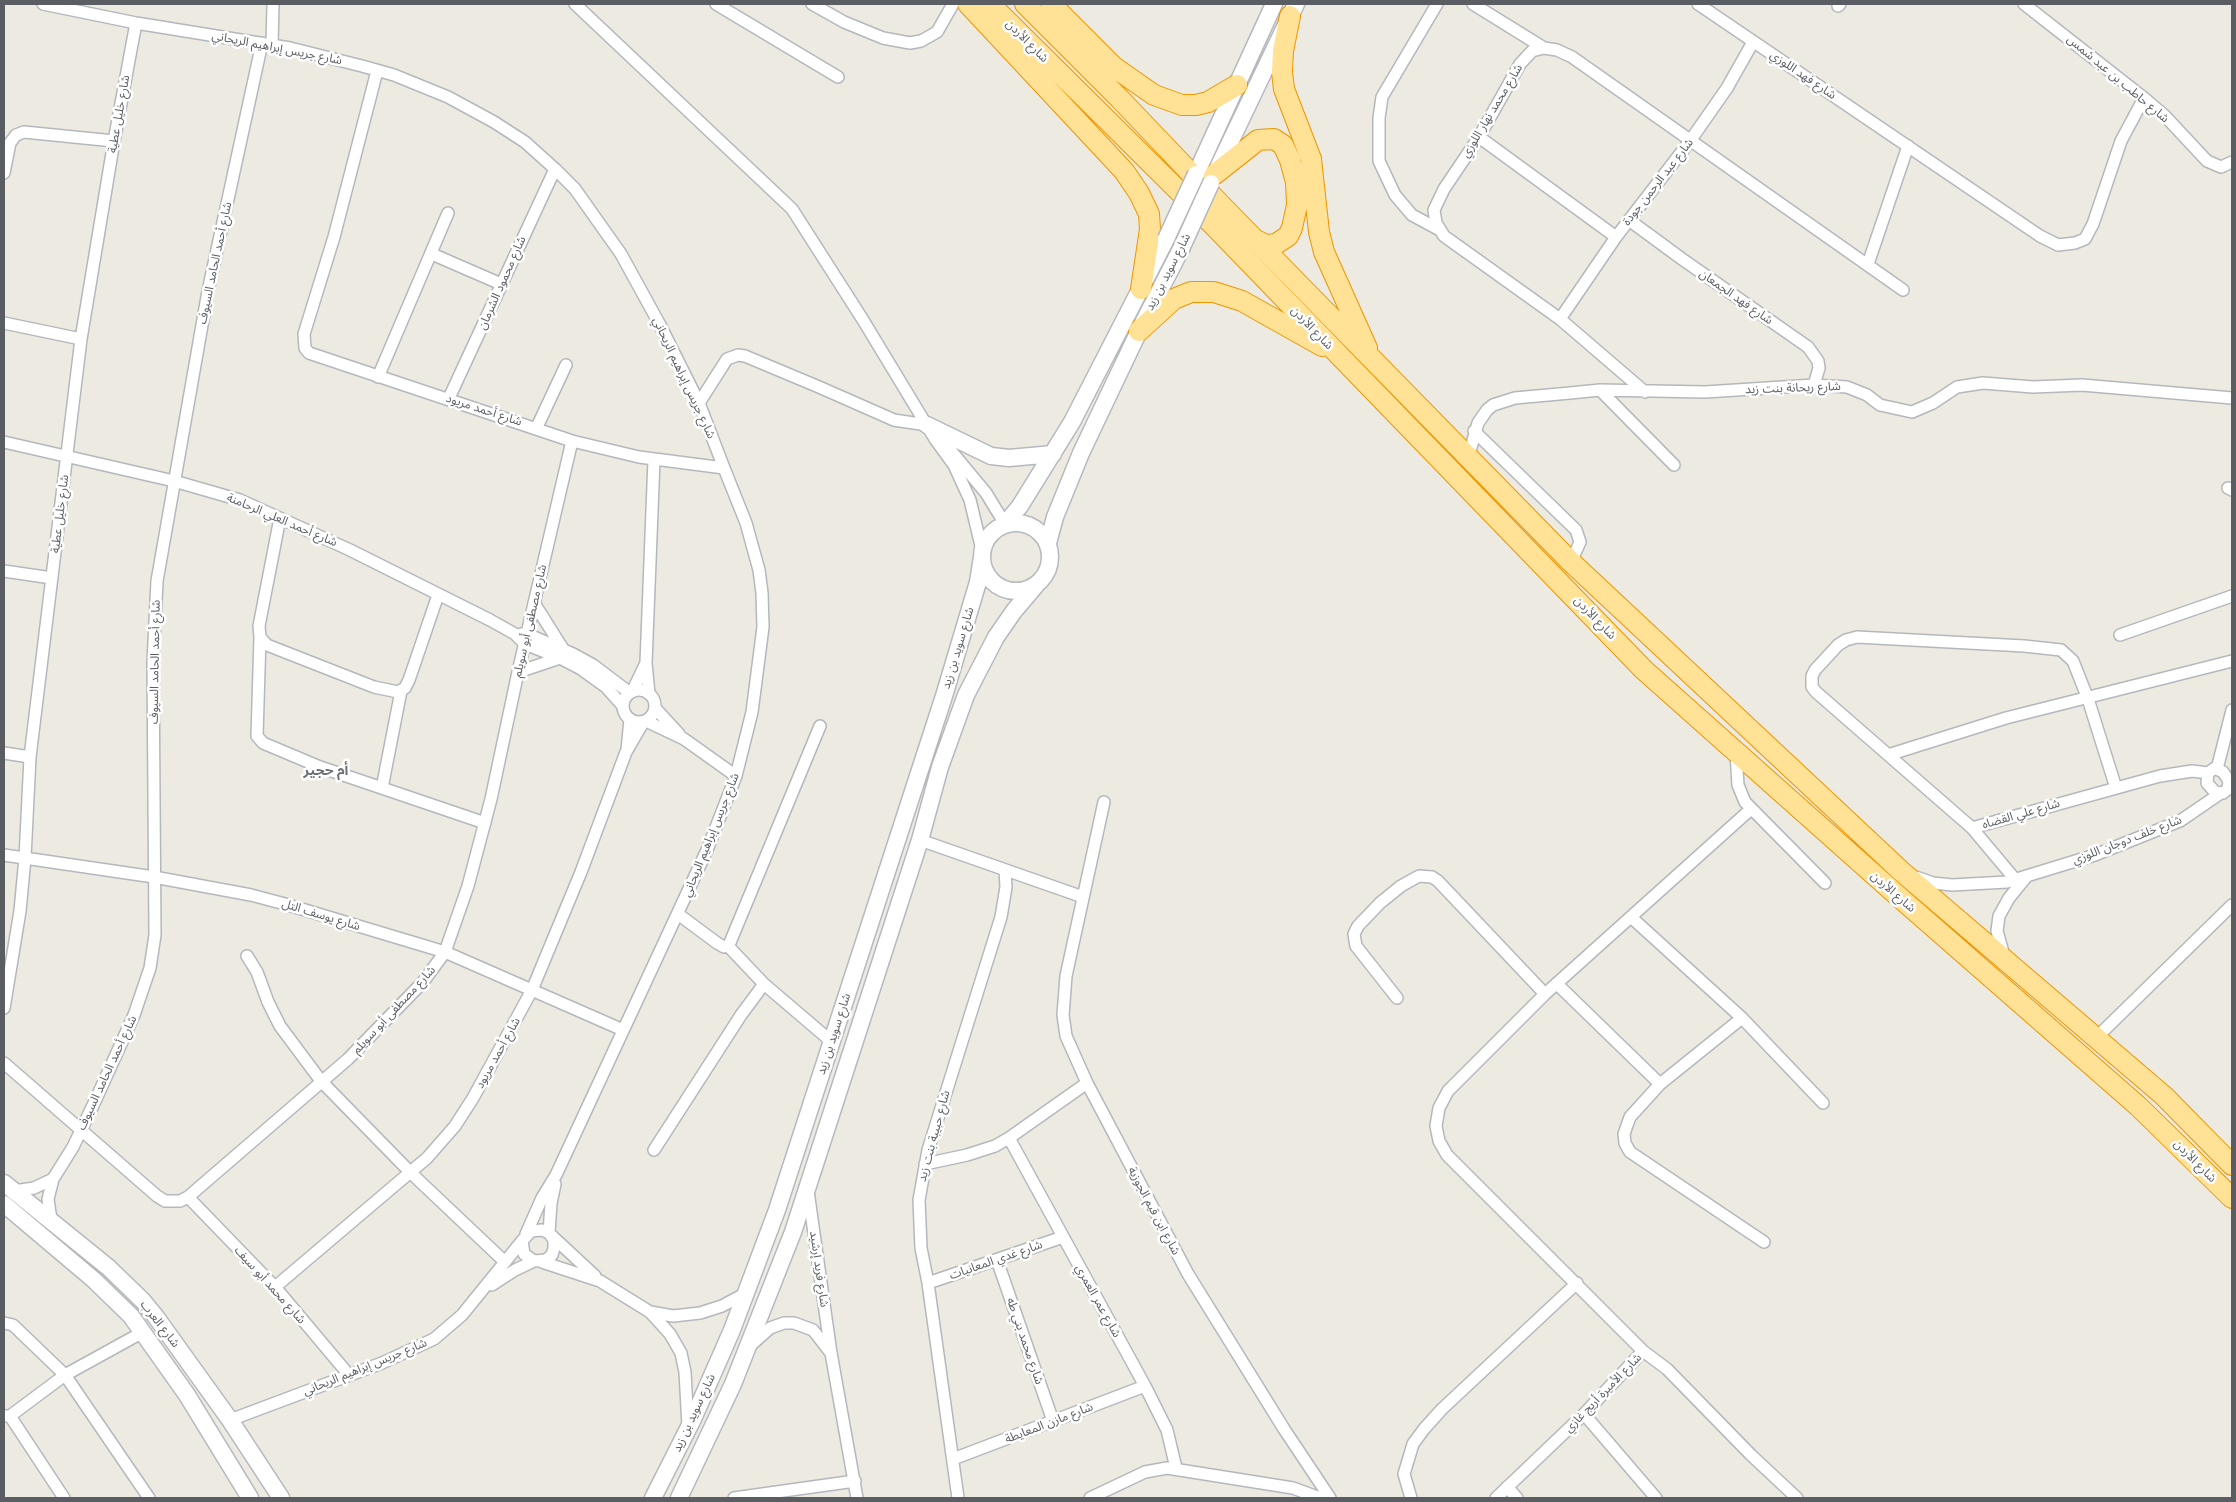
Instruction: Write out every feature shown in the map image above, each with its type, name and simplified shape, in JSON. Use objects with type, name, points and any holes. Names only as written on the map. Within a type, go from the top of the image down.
[{"type":"highway","points":[[968,4],[1124,171],[1139,193],[1148,214],[1150,228],[1142,289]]},
{"type":"highway","name":"شارع الأردن","points":[[990,4],[1212,224],[1644,670],[2138,1106],[2232,1198]]},
{"type":"highway","name":"شارع الأردن","points":[[1025,4],[1571,562],[1901,872],[2164,1096],[2232,1165]]},
{"type":"highway","points":[[1052,4],[1114,67],[1154,95],[1182,105],[1196,105],[1208,102],[1236,85]]},
{"type":"highway","points":[[1287,8],[1282,72],[1284,89],[1311,159],[1319,232],[1324,252],[1372,359]]},
{"type":"highway","points":[[1207,177],[1258,140],[1274,139],[1283,145],[1290,160],[1296,182],[1297,205],[1292,228],[1288,236],[1276,244],[1262,244],[1254,238]]},
{"type":"highway","points":[[1139,331],[1174,299],[1191,292],[1214,292],[1242,301],[1306,339],[1332,349]]},
{"type":"main road","name":"شارع سويد بن زيد","points":[[1048,543],[1055,517],[1081,453],[1139,331],[1181,249],[1207,177],[1236,85],[1287,8]]},
{"type":"main road","name":"شارع سويد بن زيد","points":[[1005,524],[1020,506],[1080,409],[1166,239],[1207,177],[1287,8]]},
{"type":"main road","points":[[927,425],[991,456],[1009,458],[1052,454]]},
{"type":"main road","points":[[1020,523],[1035,528],[1048,543],[1050,562],[1047,570],[1036,585],[1016,591],[1001,587],[988,577],[984,568],[982,554],[988,537],[998,527],[1005,524],[1020,523]]},
{"type":"main road","name":"شارع سويد بن زيد","points":[[653,1498],[688,1428],[748,1292],[778,1210],[949,679],[978,582],[982,554]]},
{"type":"main road","name":"شارع سويد بن زيد","points":[[678,1498],[710,1435],[748,1348],[792,1232],[920,840],[940,767],[966,695],[996,637],[1014,611],[1036,585]]},
{"type":"main road","name":"شارع العرب","points":[[9,1187],[109,1268],[143,1301],[230,1420],[281,1498]]},
{"type":"main road","name":"شارع العرب","points":[[4,1204],[94,1280],[125,1310],[144,1332],[206,1424],[250,1498]]},
{"type":"street","name":"شارع جريس إبراهيم الريحاني","points":[[49,4],[136,22],[323,55],[394,75],[448,97],[494,122],[525,142],[556,169],[590,208],[621,254],[660,324],[699,403],[746,523],[759,570],[762,593],[763,627],[757,686],[736,776],[708,850],[556,1175],[542,1198],[524,1238],[484,1291],[455,1323],[434,1339],[408,1352],[230,1420]]},
{"type":"street","name":"شارع أحمد الحامد السيوف","points":[[51,1220],[48,1199],[53,1179],[81,1130],[145,986],[150,968],[154,935],[153,626],[158,572],[208,291],[267,44],[273,4]]},
{"type":"street","points":[[575,4],[792,209],[962,480],[970,500],[982,554]]},
{"type":"street","points":[[716,4],[838,77]]},
{"type":"street","points":[[812,4],[844,22],[883,38],[910,43],[922,41],[937,32],[953,4]]},
{"type":"street","points":[[1437,4],[1382,97],[1378,142],[1380,161],[1395,195],[1412,216],[1438,229],[1444,236],[1560,319],[1646,392]]},
{"type":"street","points":[[1473,4],[1544,48],[1557,50],[1572,57],[1903,290]]},
{"type":"street","name":"شارع فهد اللوزي","points":[[1700,4],[1753,42],[2040,236],[2058,245],[2084,240],[2093,224],[2120,141],[2144,98]]},
{"type":"street","name":"شارع حاطب بن عبد شمس","points":[[2024,4],[2165,116],[2207,162],[2221,166],[2232,162]]},
{"type":"street","name":"شارع خليل عطية","points":[[4,1008],[20,911],[26,858],[30,757],[81,339],[136,22]]},
{"type":"street","name":"شارع عبد الرحمن جودة","points":[[1560,319],[1616,237],[1690,141],[1727,88],[1753,42]]},
{"type":"street","name":"شارع محمد نهار اللوزي","points":[[1438,229],[1434,210],[1438,201],[1479,137],[1520,64],[1532,51],[1544,48]]},
{"type":"street","name":"شارع أحمد مريود","points":[[377,71],[334,237],[304,334],[305,348],[315,356],[537,427],[572,441],[654,460],[724,468]]},
{"type":"street","points":[[4,173],[10,143],[16,135],[24,132],[114,141]]},
{"type":"street","points":[[1479,137],[1616,237]]},
{"type":"street","points":[[1868,264],[1908,146]]},
{"type":"street","name":"شارع محمود الشرمان","points":[[449,398],[556,169]]},
{"type":"street","points":[[378,377],[448,213]]},
{"type":"street","name":"شارع فهد الجمعان","points":[[1629,220],[1808,347],[1818,361],[1820,368],[1814,386]]},
{"type":"street","points":[[432,254],[501,284]]},
{"type":"street","points":[[4,323],[81,339]]},
{"type":"street","points":[[699,403],[727,360],[738,355],[792,375],[894,420],[927,425],[957,456],[986,493],[1005,524]]},
{"type":"street","points":[[537,427],[566,365]]},
{"type":"street","name":"شارع ريحانة بنت زيد","points":[[1468,458],[1474,431],[1487,410],[1501,401],[1600,390],[1705,392],[1814,386],[1848,387],[1866,395],[1880,405],[1912,412],[1933,403],[1957,387],[1983,383],[2032,387],[2082,385],[2232,398]]},
{"type":"street","points":[[1600,390],[1674,465]]},
{"type":"street","points":[[1474,431],[1576,530],[1580,542],[1571,562]]},
{"type":"street","name":"شارع مصطفى أبو سويلم","points":[[188,1197],[368,1040],[423,982],[445,952],[459,918],[485,823],[572,441]]},
{"type":"street","name":"شارع أحمد العلي الرحامنة","points":[[4,442],[227,495],[350,550],[515,634],[593,665],[631,693]]},
{"type":"street","points":[[649,694],[646,663],[654,460]]},
{"type":"street","points":[[280,518],[259,626],[257,736],[269,747],[485,823]]},
{"type":"street","points":[[4,570],[52,578]]},
{"type":"street","points":[[382,788],[401,691],[409,680],[438,595]]},
{"type":"street","points":[[2120,635],[2232,596]]},
{"type":"street","name":"شارع أحمد العلي الرحامنة","points":[[534,603],[562,653],[606,687],[623,706]]},
{"type":"street","points":[[260,637],[267,645],[354,680],[388,691],[401,691]]},
{"type":"street","name":"شارع علي القضاه","points":[[2088,699],[2073,661],[2065,652],[2055,649],[1857,637],[1846,640],[1838,645],[1815,670],[1812,682],[1816,692],[1943,805],[1972,828],[2180,772],[2212,771]]},
{"type":"street","points":[[518,672],[562,653]]},
{"type":"street","points":[[1888,755],[2006,718],[2088,699],[2232,661]]},
{"type":"street","points":[[646,663],[631,693],[625,699],[624,711],[630,719],[637,722],[645,721],[684,739],[736,776]]},
{"type":"street","points":[[631,693],[642,691],[649,694],[654,700],[655,708],[653,714],[645,721]]},
{"type":"street","points":[[2088,699],[2116,788]]},
{"type":"street","points":[[655,708],[684,739]]},
{"type":"street","points":[[2212,771],[2227,776],[2229,781],[2227,790],[2216,792],[2210,787],[2207,780],[2212,771],[2232,710]]},
{"type":"street","name":"شارع أحمد مريود","points":[[626,752],[630,719]]},
{"type":"street","name":"شارع أحمد مريود","points":[[274,1287],[411,1173],[440,1145],[459,1119],[502,1047],[532,990],[581,872],[626,752],[645,721]]},
{"type":"street","points":[[728,946],[820,726]]},
{"type":"street","points":[[1736,752],[1738,784],[1745,802],[1825,882]]},
{"type":"street","points":[[4,753],[30,757]]},
{"type":"street","name":"شارع خلف دوجان اللوزي","points":[[1901,872],[1933,883],[1952,885],[1983,885],[2021,880],[2094,855],[2180,821],[2227,790]]},
{"type":"street","name":"شارع ابن قيم الجوزية","points":[[1104,802],[1066,976],[1063,1015],[1066,1036],[1087,1083],[1188,1274],[1284,1429],[1330,1498]]},
{"type":"street","points":[[1643,1351],[1447,1155],[1439,1141],[1436,1126],[1439,1108],[1448,1092],[1545,994],[1593,950],[1632,918],[1751,809]]},
{"type":"street","points":[[1972,828],[2021,880],[1999,916],[1998,931],[2001,948],[2007,961]]},
{"type":"street","points":[[920,840],[1083,897]]},
{"type":"street","name":"شارع يوسف التل","points":[[4,855],[154,877],[251,895],[445,952],[623,1030]]},
{"type":"street","name":"شارع حبيبة بنت زيد","points":[[958,1498],[928,1283],[921,1248],[919,1212],[925,1164],[1001,917],[1006,887],[1005,870]]},
{"type":"street","points":[[1397,998],[1356,946],[1354,934],[1358,926],[1380,903],[1401,886],[1419,876],[1438,881],[1545,994]]},
{"type":"street","points":[[2095,1039],[2232,904]]},
{"type":"street","points":[[678,914],[717,943],[728,946],[764,984],[832,1042]]},
{"type":"street","points":[[1632,918],[1742,1018],[1823,1103]]},
{"type":"street","points":[[247,956],[257,972],[268,1002],[280,1026],[321,1082],[411,1173],[505,1262]]},
{"type":"street","points":[[654,1150],[741,1015],[764,984]]},
{"type":"street","points":[[1557,984],[1660,1084]]},
{"type":"street","points":[[1742,1018],[1660,1084],[1630,1117],[1624,1134],[1625,1143],[1630,1152],[1764,1242]]},
{"type":"street","points":[[4,1063],[157,1196],[172,1202],[188,1197]]},
{"type":"street","points":[[925,1164],[967,1155],[994,1146],[1009,1138],[1087,1083]]},
{"type":"street","name":"شارع عمر العمري","points":[[1009,1138],[1145,1386],[1166,1430],[1176,1468]]},
{"type":"street","name":"شارع جريس إبراهيم الريحاني","points":[[550,1235],[551,1203],[556,1175]]},
{"type":"street","points":[[9,1187],[34,1188],[53,1179]]},
{"type":"street","name":"شارع فريد إرشيد","points":[[808,1185],[831,1353],[857,1498]]},
{"type":"street","name":"شارع محمد أبو سيف","points":[[188,1197],[274,1287],[349,1375]]},
{"type":"street","points":[[600,1281],[538,1262],[524,1254],[524,1238],[530,1231],[538,1229],[550,1235],[600,1281],[650,1312],[670,1334],[681,1354],[685,1372],[688,1428]]},
{"type":"street","points":[[538,1262],[549,1258],[553,1252],[555,1244],[550,1235]]},
{"type":"street","name":"شارع غدي المعانيات","points":[[928,1283],[1063,1236]]},
{"type":"street","name":"شارع محمد بني طه","points":[[997,1260],[1054,1421]]},
{"type":"street","name":"شارع جريس إبراهيم الريحاني","points":[[484,1291],[515,1270],[538,1262]]},
{"type":"street","points":[[1411,1498],[1404,1474],[1413,1444],[1424,1429],[1442,1409],[1577,1283]]},
{"type":"street","points":[[650,1312],[673,1316],[700,1313],[722,1306],[748,1292]]},
{"type":"street","points":[[4,1322],[13,1325],[65,1375],[149,1498]]},
{"type":"street","name":"شارع فريد إرشيد","points":[[748,1348],[770,1328],[794,1323],[813,1330],[831,1353]]},
{"type":"street","points":[[64,1498],[7,1416],[65,1375],[144,1332]]},
{"type":"street","name":"شارع الأميرة أريج غازي","points":[[1496,1498],[1584,1414],[1643,1351],[1667,1369],[1751,1455],[1797,1498]]},
{"type":"street","name":"شارع مازن المعايطة","points":[[954,1459],[1145,1386]]},
{"type":"street","points":[[1584,1414],[1656,1498]]},
{"type":"street","points":[[1090,1498],[1154,1468],[1176,1468],[1293,1488],[1320,1498]]},
{"type":"street","points":[[734,1498],[782,1495],[855,1481]]},
{"type":"street","points":[[1507,1487],[1517,1498]]},
{"type":"district","name":"أم حجير","points":[[326,771]]}]
